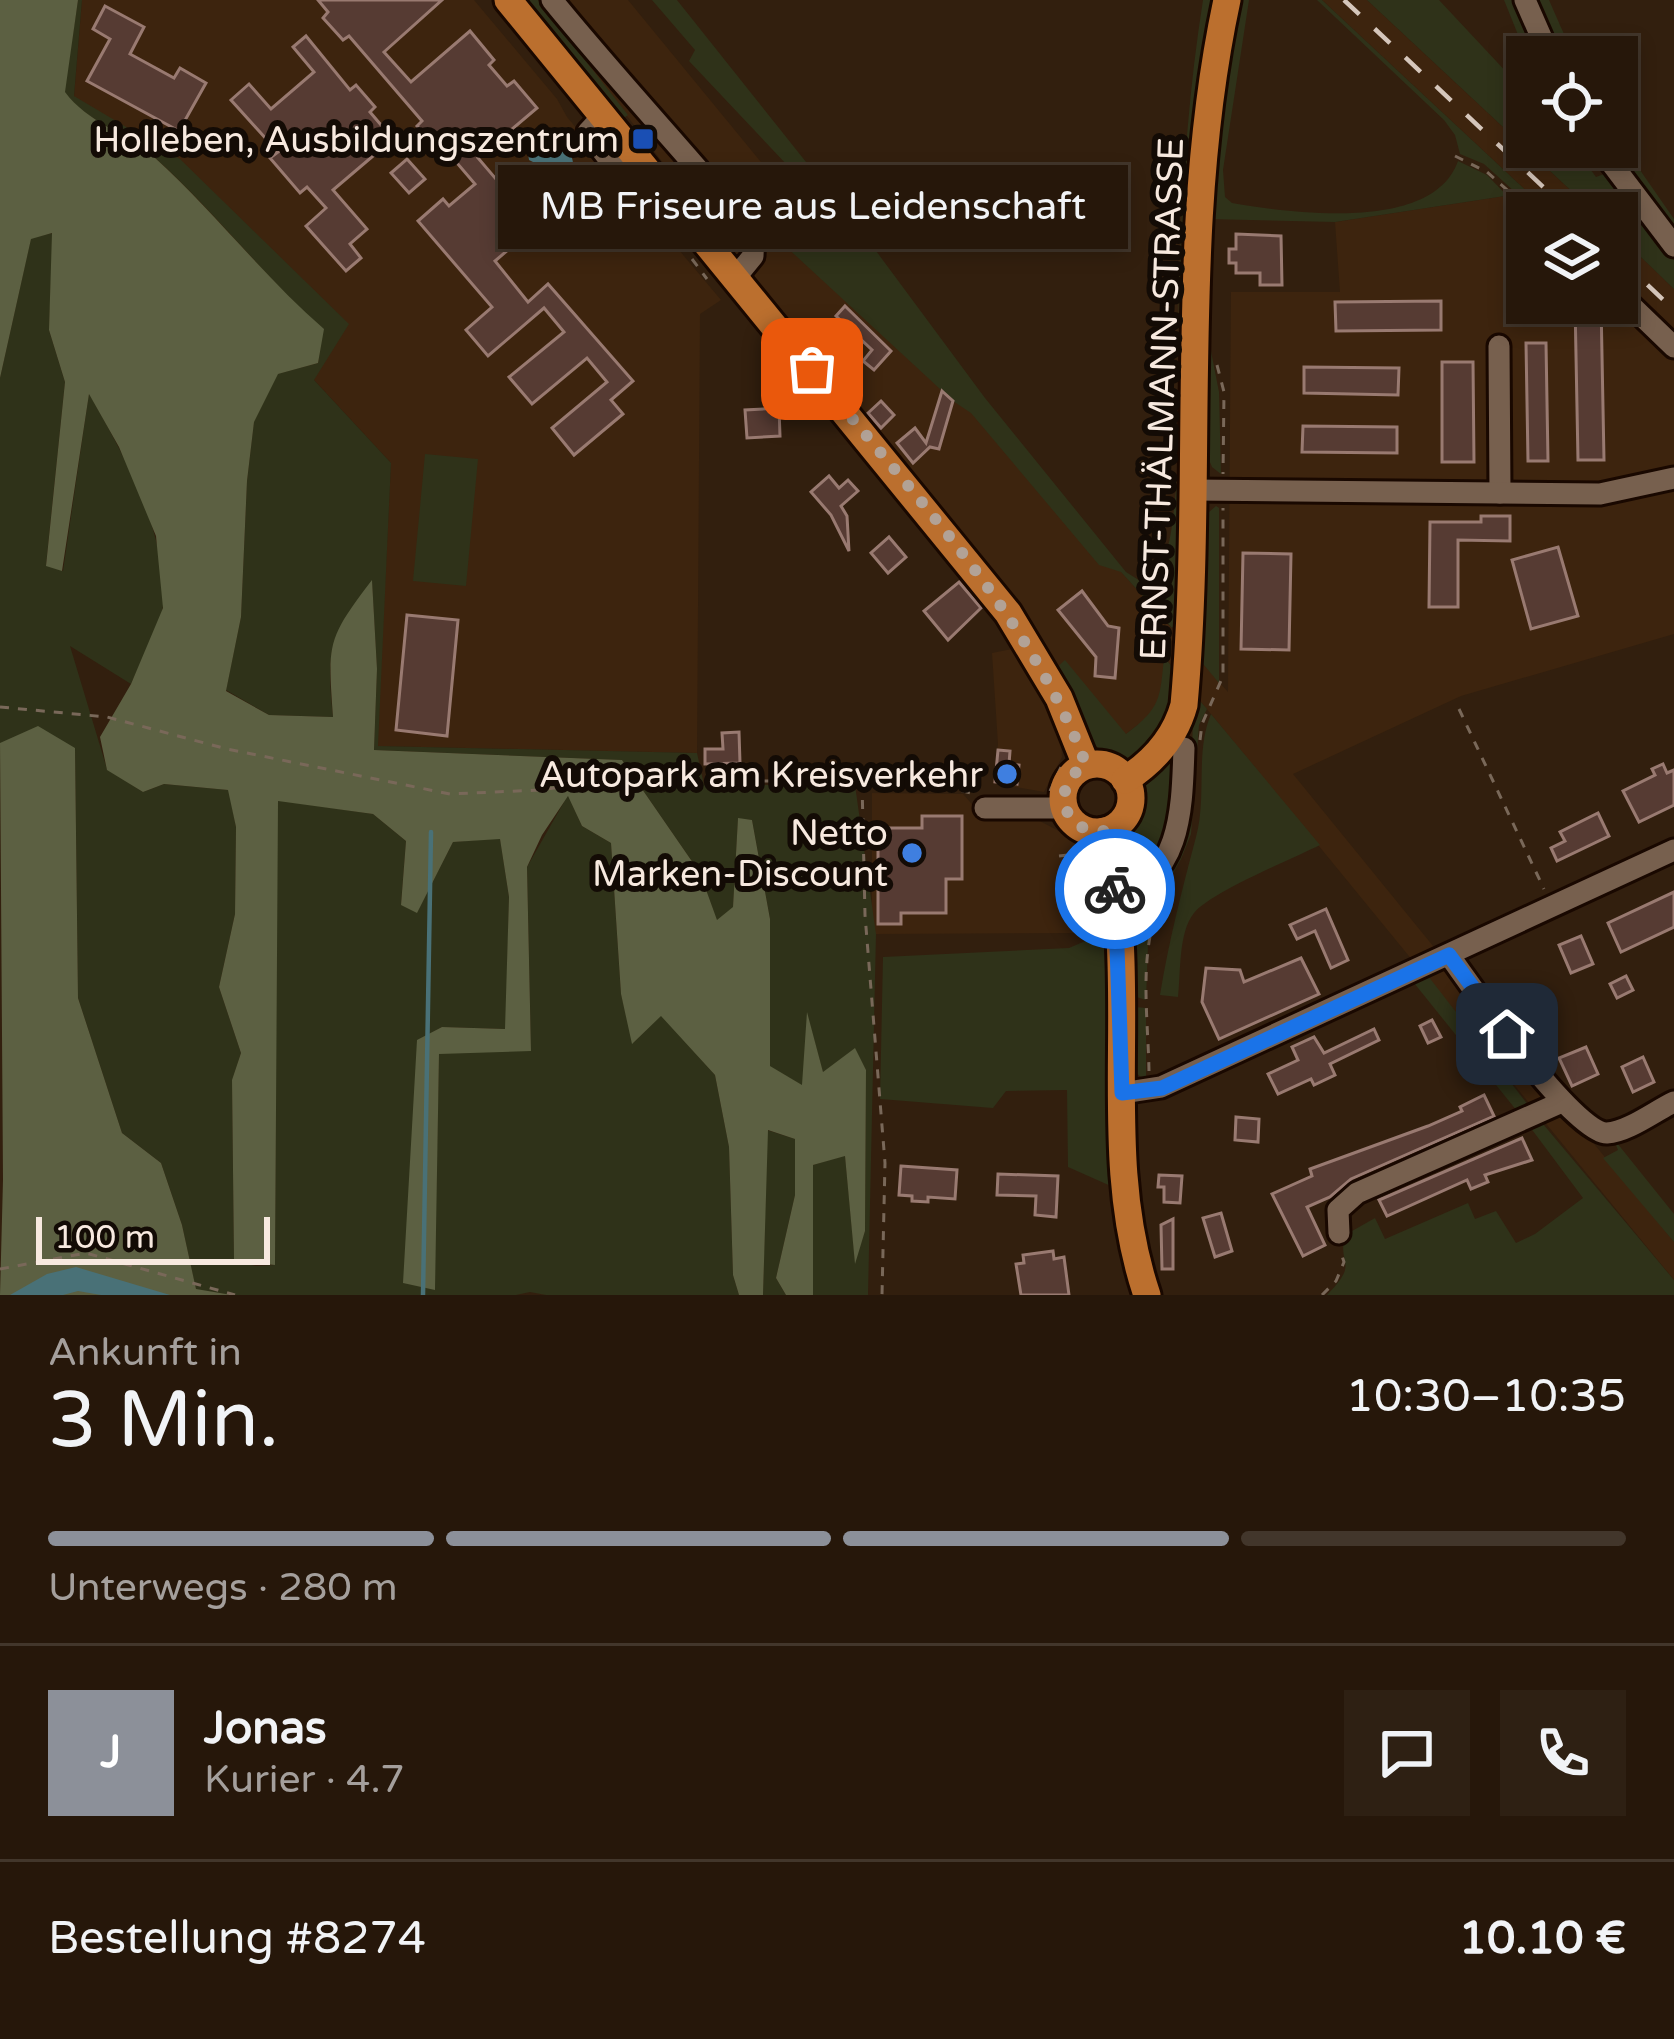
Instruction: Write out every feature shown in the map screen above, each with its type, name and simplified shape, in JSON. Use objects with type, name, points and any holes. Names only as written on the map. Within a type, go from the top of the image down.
[{"type":"main road","points":[[508,0],[1008,613],[1059,698],[1076,762],[1052,809],[1082,829],[1104,831],[1127,814],[1131,795],[1125,780],[1107,765],[1076,762]]},
{"type":"main road","name":"ERNST-THÄLMANN-STRASSE","points":[[1125,780],[1154,759],[1184,706],[1191,490],[1208,278],[1204,150],[1227,0]]},
{"type":"main road","points":[[1104,831],[1115,894],[1128,1206],[1148,1295]]},
{"type":"street","points":[[552,0],[754,235],[753,256],[735,278]]},
{"type":"street","points":[[1526,0],[1541,36]]},
{"type":"street","points":[[1615,168],[1674,246]]},
{"type":"street","points":[[1638,312],[1674,347]]},
{"type":"street","points":[[1499,346],[1500,493]]},
{"type":"street","points":[[1191,490],[1600,494],[1674,478]]},
{"type":"street","points":[[1115,894],[1153,877],[1165,858],[1180,816],[1184,748]]},
{"type":"street","points":[[980,798],[1052,809]]},
{"type":"street","points":[[1122,1093],[1162,1088],[1674,850]]},
{"type":"street","points":[[1449,955],[1562,1102],[1590,1127],[1605,1134],[1674,1102]]},
{"type":"street","points":[[1339,1233],[1338,1210],[1357,1193],[1562,1102]]},
{"type":"path","points":[[1455,156],[1487,172],[1509,192]]},
{"type":"path","points":[[0,706],[106,717],[227,749],[450,794],[540,790],[612,780],[862,779],[930,783],[980,798]]},
{"type":"path","points":[[1459,710],[1552,907]]},
{"type":"path","points":[[1059,856],[1094,854],[1083,838],[1059,822],[1041,819],[1052,809],[1039,799],[1076,762]]},
{"type":"path","points":[[862,779],[865,914],[885,1163],[882,1295]]},
{"type":"path","points":[[1322,1295],[1336,1281],[1344,1262],[1339,1233]]},
{"type":"path","points":[[0,1268],[86,1253],[235,1295]]},
{"type":"shaded area","points":[[82,0],[474,0],[557,99],[567,117],[721,300],[700,314],[697,753],[377,746],[391,463],[314,380],[74,96]]},
{"type":"shaded area","points":[[538,0],[628,0],[806,217],[1228,692],[1231,292],[1340,292],[1335,222],[1505,196],[1506,324],[1638,323],[1674,357],[1674,634],[1461,696],[1293,774],[1674,1242],[1674,1280],[1165,658],[1160,701],[1126,734],[1100,727],[1061,741],[1062,757],[1044,792],[993,783],[998,744],[992,653],[1022,647],[1040,635],[753,280]]},
{"type":"shaded area","points":[[1322,0],[1367,0],[1506,130],[1506,168],[1547,168],[1573,192],[1528,192]]},
{"type":"shaded area","points":[[1638,254],[1674,289],[1674,332],[1638,297]]},
{"type":"shaded area","points":[[872,793],[963,794],[984,818],[1036,819],[1076,840],[1088,856],[1089,933],[872,934]]},
{"type":"green space","points":[[0,0],[78,0],[65,92],[84,111],[154,157],[324,329],[318,363],[278,374],[254,422],[241,617],[226,691],[269,715],[333,717],[333,644],[372,580],[377,669],[374,750],[622,760],[700,873],[717,920],[733,907],[738,818],[752,820],[770,919],[770,1066],[802,1085],[807,1012],[823,1072],[855,1048],[866,1070],[865,1231],[855,1264],[845,1156],[813,1165],[813,1295],[786,1295],[776,1278],[795,1195],[795,1139],[768,1130],[763,1295],[739,1295],[733,1275],[729,1147],[715,1075],[661,1016],[632,1044],[621,994],[611,843],[582,826],[568,796],[527,867],[531,1051],[439,1054],[435,1290],[403,1283],[417,1040],[442,1027],[505,1029],[509,897],[500,839],[453,842],[417,913],[401,905],[406,841],[373,814],[278,801],[275,1265],[234,1261],[232,1080],[241,1053],[219,987],[235,914],[236,827],[228,790],[164,784],[143,792],[107,770],[100,737],[131,684],[163,608],[156,536],[119,447],[89,394],[62,571],[46,566],[65,382],[49,330],[52,233],[31,239],[0,378]]},
{"type":"green space","points":[[78,0],[82,0],[74,96],[180,159],[349,324],[314,380],[391,463],[378,746],[697,753],[704,785],[855,785],[876,934],[868,1295],[813,1295],[813,1165],[845,1155],[855,1260],[865,1231],[866,1070],[854,1049],[823,1073],[808,1017],[803,1086],[769,1066],[770,919],[752,820],[738,819],[733,908],[717,921],[700,873],[622,760],[374,750],[377,669],[372,582],[334,644],[333,717],[269,715],[226,690],[241,617],[254,421],[277,374],[318,363],[323,329],[154,157],[84,111],[64,92]]},
{"type":"green space","points":[[518,0],[538,0],[628,115],[622,119],[599,99]]},
{"type":"green space","points":[[652,0],[677,0],[865,236],[985,398],[1126,572],[1145,584],[1163,560],[1173,519],[1180,250],[1190,107],[1203,0],[1219,0],[1172,628],[1121,572],[1099,565],[971,413],[782,243],[821,201],[689,61],[695,50]]},
{"type":"green space","points":[[1235,0],[1249,0],[1223,170],[1225,197],[1232,203],[1323,213],[1391,209],[1444,184],[1458,161],[1487,175],[1506,194],[1335,222],[1207,219]]},
{"type":"green space","points":[[1317,0],[1528,192],[1515,192],[1484,164],[1460,154],[1444,120]]},
{"type":"green space","points":[[1367,0],[1439,0],[1506,72],[1506,130]]},
{"type":"green space","points":[[1504,0],[1515,0],[1531,36],[1519,36]]},
{"type":"green space","points":[[1534,0],[1549,0],[1565,36],[1549,36]]},
{"type":"green space","points":[[1638,167],[1674,219],[1674,234],[1625,168]]},
{"type":"green space","points":[[1547,168],[1589,168],[1596,177],[1604,174],[1619,192],[1573,192]]},
{"type":"green space","points":[[1638,215],[1674,259],[1674,289],[1638,254]]},
{"type":"green space","points":[[53,233],[49,330],[65,382],[46,565],[63,571],[89,393],[141,494],[162,577],[159,624],[131,684],[70,646],[107,769],[143,792],[164,784],[229,790],[236,827],[235,914],[219,987],[241,1053],[232,1081],[234,1261],[275,1265],[277,800],[373,814],[406,841],[401,904],[417,912],[453,842],[500,838],[509,897],[506,1029],[442,1027],[417,1041],[434,1290],[439,1053],[531,1050],[527,867],[568,795],[582,826],[611,843],[621,994],[633,1043],[661,1015],[715,1075],[729,1147],[733,1275],[739,1295],[232,1295],[196,1290],[182,1225],[161,1163],[122,1133],[78,998],[75,748],[0,743],[0,378],[31,238]]},
{"type":"green space","points":[[1209,283],[1209,341],[1219,392],[1221,474],[1212,467],[1203,445]]},
{"type":"green space","points":[[425,454],[478,459],[466,586],[413,581]]},
{"type":"green space","points":[[1216,506],[1219,683],[1193,652],[1200,520]]},
{"type":"green space","points":[[1164,657],[1178,674],[1172,710],[1162,732],[1136,755],[1116,758],[1105,754],[1083,729],[1054,670],[1065,660],[1126,734],[1157,701]]},
{"type":"green space","points":[[1194,694],[1207,709],[1199,725],[1191,834],[1149,916],[1146,1000],[1130,995],[1130,913],[1158,884],[1190,801]]},
{"type":"green space","points":[[1211,714],[1320,845],[1234,886],[1194,913],[1183,942],[1178,997],[1160,995],[1199,822],[1203,744]]},
{"type":"green space","points":[[38,726],[75,748],[78,998],[122,1133],[161,1163],[182,1225],[196,1289],[232,1295],[0,1295],[0,743]]},
{"type":"green space","points":[[1177,747],[1160,840],[1147,870],[1133,874],[1124,869],[1122,832],[1136,809],[1140,790]]},
{"type":"green space","points":[[1104,939],[1113,1187],[1068,1167],[1067,1090],[1006,1091],[993,1108],[880,1099],[883,957],[1069,948]]},
{"type":"green space","points":[[1425,972],[1532,1110],[1521,1116],[1410,978]]},
{"type":"green space","points":[[1135,1007],[1146,1008],[1143,1079],[1134,1071]]},
{"type":"green space","points":[[1538,1118],[1674,1280],[1674,1295],[1327,1295],[1345,1270],[1345,1235],[1375,1218],[1385,1239],[1468,1203],[1475,1219],[1496,1211],[1516,1243],[1583,1198],[1527,1123]]},
{"type":"green space","points":[[767,1130],[795,1139],[795,1195],[776,1278],[786,1295],[763,1295]]},
{"type":"green space","points":[[1613,1138],[1674,1214],[1674,1242],[1603,1158],[1618,1150]]},
{"type":"water","points":[[543,144],[571,155],[573,163],[567,186],[545,210],[535,199],[545,168],[529,160],[528,153]]},
{"type":"water","points":[[76,1267],[170,1295],[78,1291],[10,1295],[47,1274]]},
{"type":"building","points":[[318,0],[442,0],[384,52],[411,82],[470,31],[494,60],[489,65],[507,86],[514,81],[537,108],[478,158],[536,226],[495,261],[528,302],[548,284],[633,381],[611,400],[623,414],[574,455],[552,428],[607,382],[587,358],[532,404],[509,377],[564,332],[544,308],[488,356],[466,330],[492,307],[418,221],[443,199],[449,206],[475,184],[440,143],[435,147],[417,126],[422,121],[349,36],[343,40],[323,18],[328,12]]},
{"type":"building","points":[[105,6],[144,27],[130,54],[174,78],[180,68],[206,83],[179,131],[87,81],[110,39],[93,29]]},
{"type":"building","points":[[306,36],[350,90],[356,85],[375,107],[370,112],[393,139],[333,190],[367,229],[350,244],[361,258],[346,271],[306,226],[326,208],[307,187],[300,193],[270,158],[278,152],[231,100],[249,84],[271,109],[314,72],[293,47]]},
{"type":"building","points":[[407,159],[425,179],[409,193],[391,173]]},
{"type":"building","points":[[1236,234],[1281,236],[1282,285],[1260,285],[1260,273],[1236,273],[1236,263],[1229,263],[1229,249],[1236,249]]},
{"type":"building","points":[[1441,301],[1441,330],[1336,331],[1335,302]]},
{"type":"building","points":[[845,306],[891,351],[874,370],[863,361],[872,350],[836,316]]},
{"type":"building","points":[[1575,324],[1601,324],[1604,460],[1578,460]]},
{"type":"building","points":[[1526,343],[1546,343],[1548,461],[1528,461]]},
{"type":"building","points":[[1442,362],[1473,362],[1474,462],[1442,462]]},
{"type":"building","points":[[1304,367],[1399,368],[1398,395],[1304,393]]},
{"type":"building","points":[[942,391],[953,401],[939,449],[930,447],[913,463],[897,443],[915,428],[926,443]]},
{"type":"building","points":[[881,401],[894,415],[881,428],[868,413]]},
{"type":"building","points":[[779,408],[780,436],[747,438],[745,410]]},
{"type":"building","points":[[1303,426],[1397,427],[1397,453],[1302,452]]},
{"type":"building","points":[[829,476],[839,488],[848,480],[858,491],[841,506],[847,516],[849,551],[831,515],[811,492]]},
{"type":"building","points":[[1481,516],[1510,516],[1510,541],[1458,540],[1458,607],[1429,607],[1430,522],[1481,522]]},
{"type":"building","points":[[889,537],[906,557],[888,573],[871,553]]},
{"type":"building","points":[[1558,547],[1578,616],[1531,629],[1512,560]]},
{"type":"building","points":[[1243,553],[1291,554],[1289,650],[1241,649]]},
{"type":"building","points":[[959,582],[981,608],[948,640],[924,611]]},
{"type":"building","points":[[1082,591],[1108,626],[1119,628],[1115,678],[1095,676],[1096,657],[1058,610]]},
{"type":"building","points":[[407,615],[458,620],[447,736],[396,730]]},
{"type":"building","points":[[739,732],[740,763],[705,764],[705,749],[723,749],[722,733]]},
{"type":"building","name":"Autopark am Kreisverkehr","points":[[998,750],[1010,751],[1009,764],[1019,765],[1017,784],[995,782]]},
{"type":"building","points":[[1663,764],[1667,773],[1674,770],[1674,805],[1639,822],[1623,791],[1655,775],[1652,769]]},
{"type":"building","points":[[1598,813],[1609,836],[1557,861],[1551,848],[1565,841],[1560,832]]},
{"type":"building","name":"Netto Marken-Discount","points":[[922,816],[962,816],[962,879],[946,879],[946,913],[901,913],[901,924],[878,924],[878,828],[922,828]]},
{"type":"building","points":[[1674,892],[1674,927],[1621,952],[1608,923]]},
{"type":"building","points":[[1326,909],[1348,960],[1331,968],[1315,931],[1297,939],[1290,925]]},
{"type":"building","points":[[1581,936],[1593,964],[1571,973],[1559,945]]},
{"type":"building","points":[[1301,958],[1319,994],[1219,1039],[1202,1002],[1206,968],[1240,970],[1244,982]]},
{"type":"building","points":[[1626,976],[1633,990],[1617,998],[1610,984]]},
{"type":"building","points":[[1432,1020],[1441,1037],[1428,1043],[1420,1026]]},
{"type":"building","points":[[1374,1029],[1379,1040],[1330,1064],[1335,1075],[1314,1085],[1311,1079],[1278,1094],[1268,1074],[1298,1060],[1292,1047],[1314,1037],[1324,1053]]},
{"type":"building","points":[[1586,1047],[1598,1074],[1572,1086],[1559,1058]]},
{"type":"building","points":[[1643,1057],[1654,1082],[1633,1092],[1622,1067]]},
{"type":"building","points":[[1484,1095],[1494,1116],[1351,1179],[1330,1197],[1307,1207],[1325,1245],[1303,1256],[1272,1194],[1312,1176],[1310,1169],[1428,1126]]},
{"type":"building","points":[[1236,1117],[1259,1119],[1258,1142],[1235,1140]]},
{"type":"building","points":[[1522,1138],[1532,1160],[1485,1175],[1488,1182],[1471,1189],[1467,1180],[1387,1216],[1379,1200]]},
{"type":"building","points":[[901,1166],[957,1170],[955,1199],[912,1201],[912,1196],[899,1195]]},
{"type":"building","points":[[998,1174],[1058,1176],[1056,1217],[1035,1215],[1036,1196],[997,1195]]},
{"type":"building","points":[[1159,1175],[1182,1176],[1180,1203],[1164,1202]]},
{"type":"building","points":[[1221,1213],[1232,1251],[1215,1257],[1203,1218]]},
{"type":"building","points":[[1173,1219],[1173,1269],[1162,1269],[1161,1225]]},
{"type":"building","points":[[1053,1251],[1054,1259],[1064,1257],[1069,1295],[1021,1295],[1016,1264],[1024,1263],[1023,1255]]},
{"type":"waterway","points":[[423,1295],[431,832]]},
{"type":"railway","points":[[1344,0],[1549,192]]},
{"type":"railway","points":[[1638,276],[1674,310]]},
{"type":"way so far","points":[[812,369],[965,557],[1041,663],[1086,765],[1068,779],[1063,802],[1066,813],[1082,829],[1104,831],[1115,889]]},
{"type":"place","name":"Holleben, Ausbildungszentrum","points":[[643,139]]},
{"type":"place","name":"MB Friseure aus Leidenschaft","points":[[812,369]]},
{"type":"place","name":"Autopark am Kreisverkehr","points":[[1007,774]]},
{"type":"place","name":"Netto Marken-Discount","points":[[912,853]]},
{"type":"route","points":[[1115,889],[1122,1093],[1162,1088],[1449,955],[1507,1034]]}]
